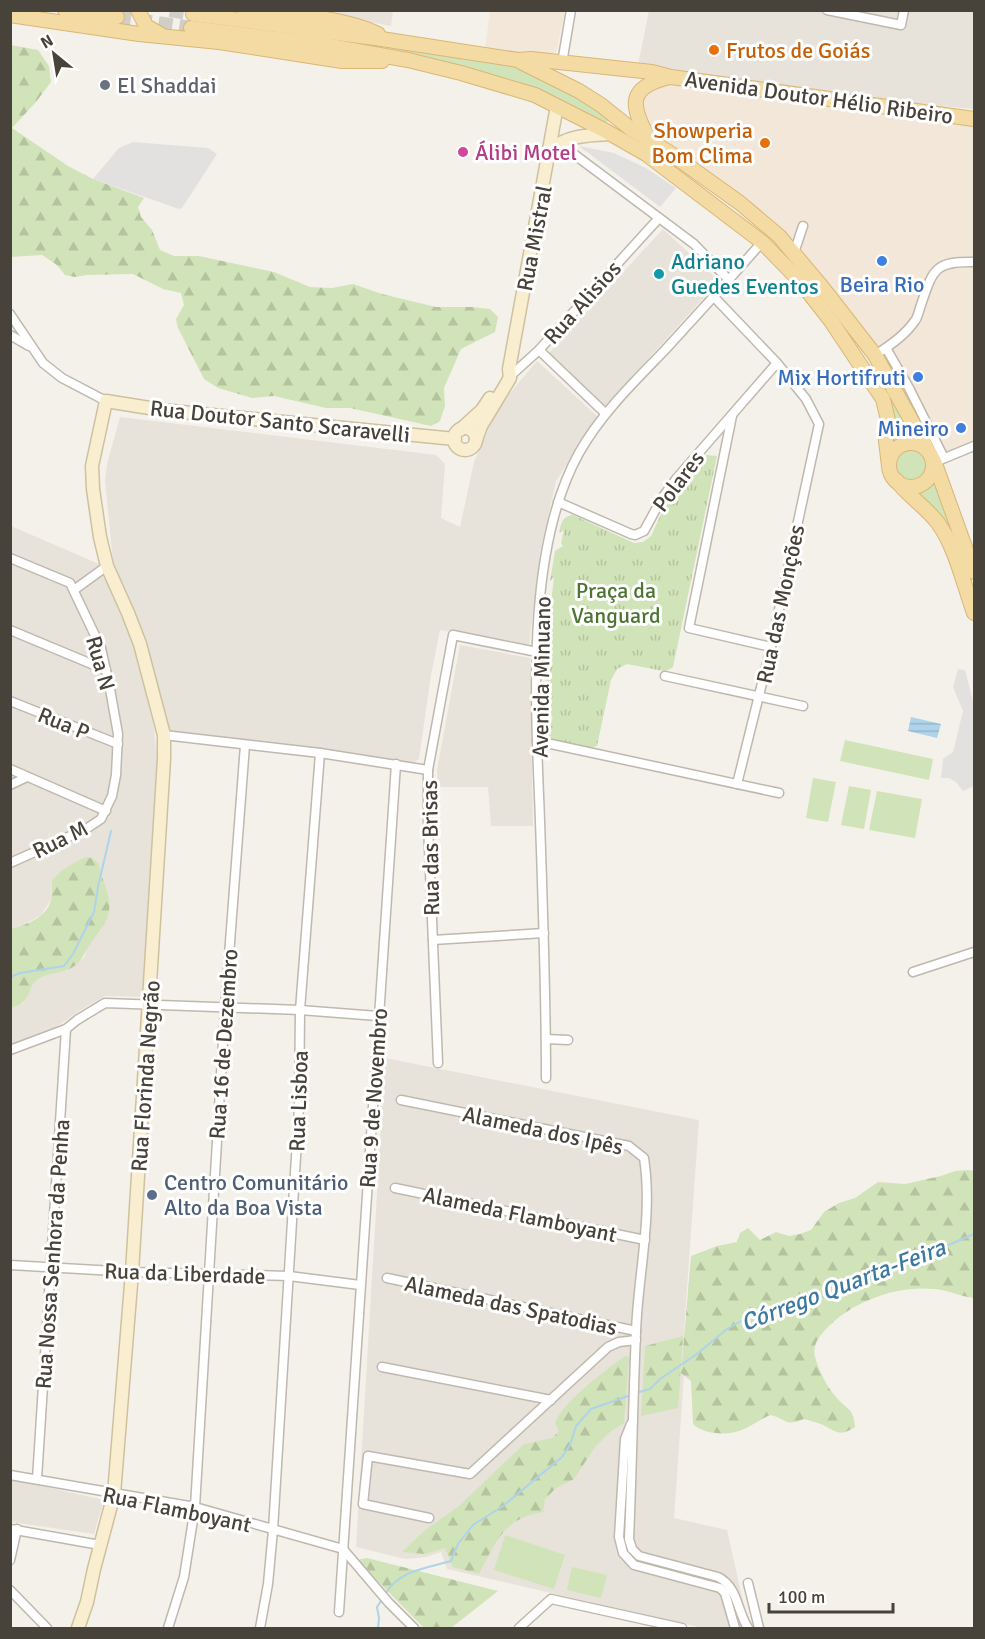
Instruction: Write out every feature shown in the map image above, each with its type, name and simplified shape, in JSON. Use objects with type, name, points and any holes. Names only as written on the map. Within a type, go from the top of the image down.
[{"type":"main road","points":[[65,10],[117,17]]},
{"type":"main road","points":[[138,10],[146,26],[167,38]]},
{"type":"main road","points":[[244,10],[362,26],[391,40]]},
{"type":"main road","points":[[193,14],[391,40],[518,60],[579,91],[601,105],[631,129],[740,203],[779,236],[880,352],[934,456],[969,541],[975,572]]},
{"type":"main road","points":[[10,15],[167,38],[188,34],[324,45],[408,60],[522,90],[611,134],[661,165],[762,243],[800,280],[877,388],[887,411],[886,441],[890,466],[896,480],[942,528],[975,613]]},
{"type":"main road","name":"Avenida Doutor Hélio Ribeiro","points":[[518,60],[652,72],[671,77],[972,117]]},
{"type":"main road","points":[[650,141],[635,112],[635,103],[647,85],[656,80],[671,77]]},
{"type":"main road","points":[[890,466],[893,453],[902,445],[914,442],[934,456]]},
{"type":"main road","points":[[896,480],[909,487],[924,483],[932,472],[934,456]]},
{"type":"street","points":[[568,63],[571,10]]},
{"type":"street","points":[[827,10],[901,25],[904,10]]},
{"type":"street","name":"Rua Mistral","points":[[507,377],[555,146],[557,106]]},
{"type":"street","points":[[555,146],[585,135],[611,134]]},
{"type":"street","points":[[555,146],[694,244],[729,280]]},
{"type":"street","name":"Rua Alisios","points":[[507,377],[539,350],[659,218]]},
{"type":"street","points":[[794,253],[803,226]]},
{"type":"street","name":"Avenida Minuano","points":[[546,1077],[544,933],[537,741],[537,652],[546,556],[558,502],[579,452],[605,413],[762,243]]},
{"type":"street","points":[[975,262],[944,264],[933,271],[915,321],[880,352],[909,388],[934,456],[975,446]]},
{"type":"street","points":[[714,297],[777,363]]},
{"type":"street","points":[[10,314],[43,363],[62,378],[106,401]]},
{"type":"street","points":[[10,335],[30,346]]},
{"type":"street","points":[[539,350],[605,413]]},
{"type":"street","name":"Polares","points":[[558,502],[631,534],[640,534],[676,479],[777,363]]},
{"type":"street","name":"Rua das Monções","points":[[737,784],[760,696],[819,424],[807,399],[777,363]]},
{"type":"street","points":[[507,377],[481,426],[473,447],[466,450],[456,446],[457,434],[482,410],[507,377]]},
{"type":"street","name":"Rua Doutor Santo Scaravelli","points":[[106,401],[162,410],[457,434]]},
{"type":"street","name":"Rua Florinda Negrão","points":[[78,1629],[114,1494],[150,1003],[164,735],[140,644],[107,566],[100,537],[92,466],[106,401]]},
{"type":"street","points":[[732,415],[688,628],[771,647]]},
{"type":"street","points":[[457,434],[470,429],[475,434],[476,440]]},
{"type":"street","points":[[969,541],[975,554]]},
{"type":"street","points":[[10,558],[70,583],[74,590],[107,566]]},
{"type":"street","name":"Rua N","points":[[74,590],[101,648],[118,734],[116,775],[106,811]]},
{"type":"street","points":[[10,630],[106,670]]},
{"type":"street","name":"Rua das Brisas","points":[[438,1063],[428,770],[453,635],[537,652]]},
{"type":"street","points":[[665,676],[803,706]]},
{"type":"street","name":"Rua P","points":[[10,701],[118,744]]},
{"type":"street","points":[[164,735],[320,753],[428,770]]},
{"type":"street","points":[[537,741],[779,793]]},
{"type":"street","name":"Rua 16 de Dezembro","points":[[168,1629],[184,1577],[195,1507],[225,1008],[245,745]]},
{"type":"street","name":"Rua Lisboa","points":[[260,1629],[268,1584],[273,1530],[299,1108],[300,1010],[320,753]]},
{"type":"street","name":"Rua 9 de Novembro","points":[[339,1612],[396,764]]},
{"type":"street","points":[[10,769],[106,811]]},
{"type":"street","points":[[10,785],[27,777]]},
{"type":"street","name":"Rua M","points":[[10,863],[86,829],[101,819],[106,811]]},
{"type":"street","points":[[433,940],[544,933]]},
{"type":"street","points":[[913,972],[975,952]]},
{"type":"street","points":[[10,1050],[66,1029],[105,1003],[300,1010],[378,1016]]},
{"type":"street","name":"Rua Nossa Senhora da Penha","points":[[37,1479],[66,1029]]},
{"type":"street","points":[[546,1039],[568,1041]]},
{"type":"street","name":"Alameda dos Ipês","points":[[401,1100],[629,1146],[644,1158],[647,1180],[645,1240],[636,1336],[629,1539]]},
{"type":"street","name":"Alameda Flamboyant","points":[[395,1188],[645,1240]]},
{"type":"street","name":"Rua da Liberdade","points":[[10,1265],[132,1272],[289,1276],[360,1285]]},
{"type":"street","name":"Alameda das Spatodias","points":[[387,1278],[636,1336]]},
{"type":"street","points":[[429,1518],[363,1504],[368,1456],[470,1474],[608,1347],[636,1336]]},
{"type":"street","points":[[382,1367],[551,1400]]},
{"type":"street","name":"Alameda dos Ipês","points":[[619,1537],[625,1439],[632,1421]]},
{"type":"street","name":"Rua Flamboyant","points":[[10,1475],[195,1507],[343,1549]]},
{"type":"street","points":[[10,1560],[14,1529],[100,1545]]},
{"type":"street","points":[[728,1590],[634,1565],[623,1553],[619,1537],[629,1539],[632,1549],[639,1556],[718,1577],[728,1590],[748,1629]]},
{"type":"street","points":[[343,1549],[414,1629]]},
{"type":"street","points":[[634,1565],[639,1556]]},
{"type":"street","points":[[748,1583],[759,1629]]},
{"type":"street","points":[[10,1590],[47,1629]]},
{"type":"street","points":[[728,1590],[735,1629]]},
{"type":"street","points":[[519,1629],[551,1599],[682,1629]]},
{"type":"street","points":[[641,1629],[649,1620]]},
{"type":"shaded area","points":[[307,10],[393,11],[391,26]]},
{"type":"shaded area","points":[[490,11],[565,11],[556,52],[549,56],[485,48]]},
{"type":"shaded area","points":[[649,11],[974,11],[974,109],[638,65]]},
{"type":"shaded area","points":[[660,83],[974,126],[974,442],[935,457],[894,376],[843,306],[720,183],[691,159],[648,131],[640,105],[643,96]]},
{"type":"shaded area","points":[[133,142],[208,148],[217,154],[182,208],[179,209],[93,179],[119,148]]},
{"type":"shaded area","points":[[579,146],[614,153],[646,168],[676,188],[660,207]]},
{"type":"shaded area","points":[[663,229],[719,281],[605,406],[548,354]]},
{"type":"shaded area","points":[[537,361],[598,417],[556,481],[540,552],[529,645],[440,630],[419,759],[413,763],[173,735],[169,732],[147,641],[114,572],[105,481],[107,464],[120,417],[436,455],[445,464],[441,518],[460,527],[474,462],[498,407]]},
{"type":"shaded area","points":[[11,526],[99,564],[122,614],[134,649],[154,728],[158,770],[151,853],[144,997],[105,996],[53,1029],[11,1045],[11,1008],[23,1003],[39,977],[75,966],[84,957],[87,948],[100,932],[108,915],[109,901],[99,864],[72,864],[56,876],[51,884],[52,898],[41,915],[11,929]]},
{"type":"shaded area","points":[[460,645],[530,658],[533,826],[491,826],[488,787],[438,787],[437,770]]},
{"type":"shaded area","points":[[958,669],[965,670],[974,705],[974,786],[963,791],[956,782],[949,778],[941,778],[943,759],[953,752],[963,711],[953,687]]},
{"type":"shaded area","points":[[385,1058],[699,1120],[681,1373],[684,1375],[674,1518],[727,1530],[748,1624],[731,1628],[703,1628],[447,1569],[441,1552],[426,1557],[405,1559],[356,1547]]},
{"type":"shaded area","points":[[11,1479],[104,1500],[94,1534],[11,1522]]},
{"type":"green space","points":[[11,45],[38,50],[49,66],[51,82],[12,128],[68,166],[93,179],[144,198],[138,207],[141,217],[152,230],[160,250],[174,256],[199,256],[274,272],[310,287],[332,288],[353,284],[382,294],[436,307],[490,309],[498,317],[495,332],[461,349],[444,388],[445,406],[440,421],[431,426],[350,408],[326,408],[274,396],[252,398],[218,388],[204,379],[178,328],[176,319],[184,305],[181,293],[163,289],[133,274],[75,277],[65,275],[57,265],[42,255],[11,257]]},
{"type":"green space","points":[[401,50],[508,65],[538,75],[572,93],[610,118],[603,127],[586,117],[400,54]]},
{"type":"green space","points":[[892,398],[917,440],[907,440],[893,447],[887,401]]},
{"type":"green space","points":[[912,447],[925,452],[930,465],[925,478],[912,483],[899,478],[894,465],[899,452]]},
{"type":"green space","name":"Praça da Vanguard","points":[[707,455],[717,456],[673,667],[663,671],[627,664],[617,669],[611,680],[597,746],[589,748],[550,740],[546,736],[546,725],[553,718],[551,716],[551,684],[550,680],[546,684],[546,674],[551,668],[550,647],[545,652],[544,647],[549,643],[547,631],[544,634],[546,618],[552,613],[550,611],[554,577],[550,581],[555,551],[563,546],[561,543],[564,530],[559,533],[563,521],[566,517],[573,515],[634,543],[643,542],[651,536],[670,495]]},
{"type":"green space","points":[[935,475],[959,539],[951,542],[910,490],[928,484]]},
{"type":"green space","points":[[845,740],[933,759],[929,780],[840,761]]},
{"type":"green space","points":[[813,778],[836,782],[828,822],[806,818]]},
{"type":"green space","points":[[849,786],[871,790],[864,829],[841,825]]},
{"type":"green space","points":[[877,791],[922,799],[915,838],[869,830]]},
{"type":"green space","points":[[86,857],[92,858],[99,864],[108,896],[109,913],[104,925],[76,965],[38,979],[23,1002],[11,1008],[11,929],[31,922],[42,914],[50,903],[52,884],[58,874]]},
{"type":"green space","points":[[955,1171],[974,1171],[974,1298],[920,1288],[876,1297],[849,1310],[837,1319],[817,1342],[814,1353],[821,1373],[826,1384],[851,1413],[855,1427],[842,1433],[804,1419],[789,1422],[770,1415],[732,1433],[710,1432],[693,1424],[691,1381],[681,1373],[691,1256],[717,1246],[737,1242],[740,1233],[748,1228],[760,1240],[776,1232],[789,1236],[811,1230],[824,1212],[839,1203],[855,1198],[878,1182],[905,1184]]},
{"type":"green space","points":[[683,1336],[678,1408],[641,1416],[645,1346]]},
{"type":"green space","points":[[625,1356],[629,1358],[624,1423],[610,1432],[595,1447],[574,1479],[556,1488],[545,1499],[543,1512],[519,1520],[503,1533],[496,1541],[479,1574],[453,1567],[445,1548],[425,1554],[402,1552],[424,1531],[459,1506],[524,1444],[552,1438],[559,1431],[555,1423],[566,1406]]},
{"type":"green space","points":[[505,1535],[565,1555],[554,1589],[494,1570]]},
{"type":"green space","points":[[367,1558],[498,1591],[451,1628],[424,1628],[357,1560]]},
{"type":"green space","points":[[572,1567],[607,1575],[601,1598],[567,1590]]},
{"type":"water","points":[[911,717],[941,724],[937,738],[908,731]]},
{"type":"waterway","points":[[10,977],[20,973],[64,966],[73,954],[94,912],[111,831]]},
{"type":"waterway","name":"Córrego Quarta-Feira","points":[[636,1393],[650,1389],[727,1329],[759,1311],[805,1303],[854,1286],[974,1234]]},
{"type":"waterway","name":"Córrego Quarta-Feira","points":[[386,1593],[392,1585],[406,1575],[451,1561],[458,1544],[473,1525],[503,1506],[562,1457],[570,1445],[576,1426],[591,1409],[631,1395]]},
{"type":"waterway","name":"Córrego Quarta-Feira","points":[[378,1628],[377,1607],[383,1598]]},
{"type":"tunnel","points":[[170,10],[193,14]]},
{"type":"tunnel","points":[[117,17],[191,28]]},
{"type":"place","name":"Frutos de Goiás","points":[[714,50]]},
{"type":"place","name":"El Shaddai","points":[[105,85]]},
{"type":"place","name":"Showperia Bom Clima","points":[[765,143]]},
{"type":"place","name":"Álibi Motel","points":[[463,152]]},
{"type":"place","name":"Beira Rio","points":[[882,261]]},
{"type":"place","name":"Adriano Guedes Eventos","points":[[659,274]]},
{"type":"place","name":"Mix Hortifruti","points":[[918,377]]},
{"type":"place","name":"Mineiro","points":[[961,428]]},
{"type":"place","name":"Centro Comunitário Alto da Boa Vista","points":[[152,1195]]}]
